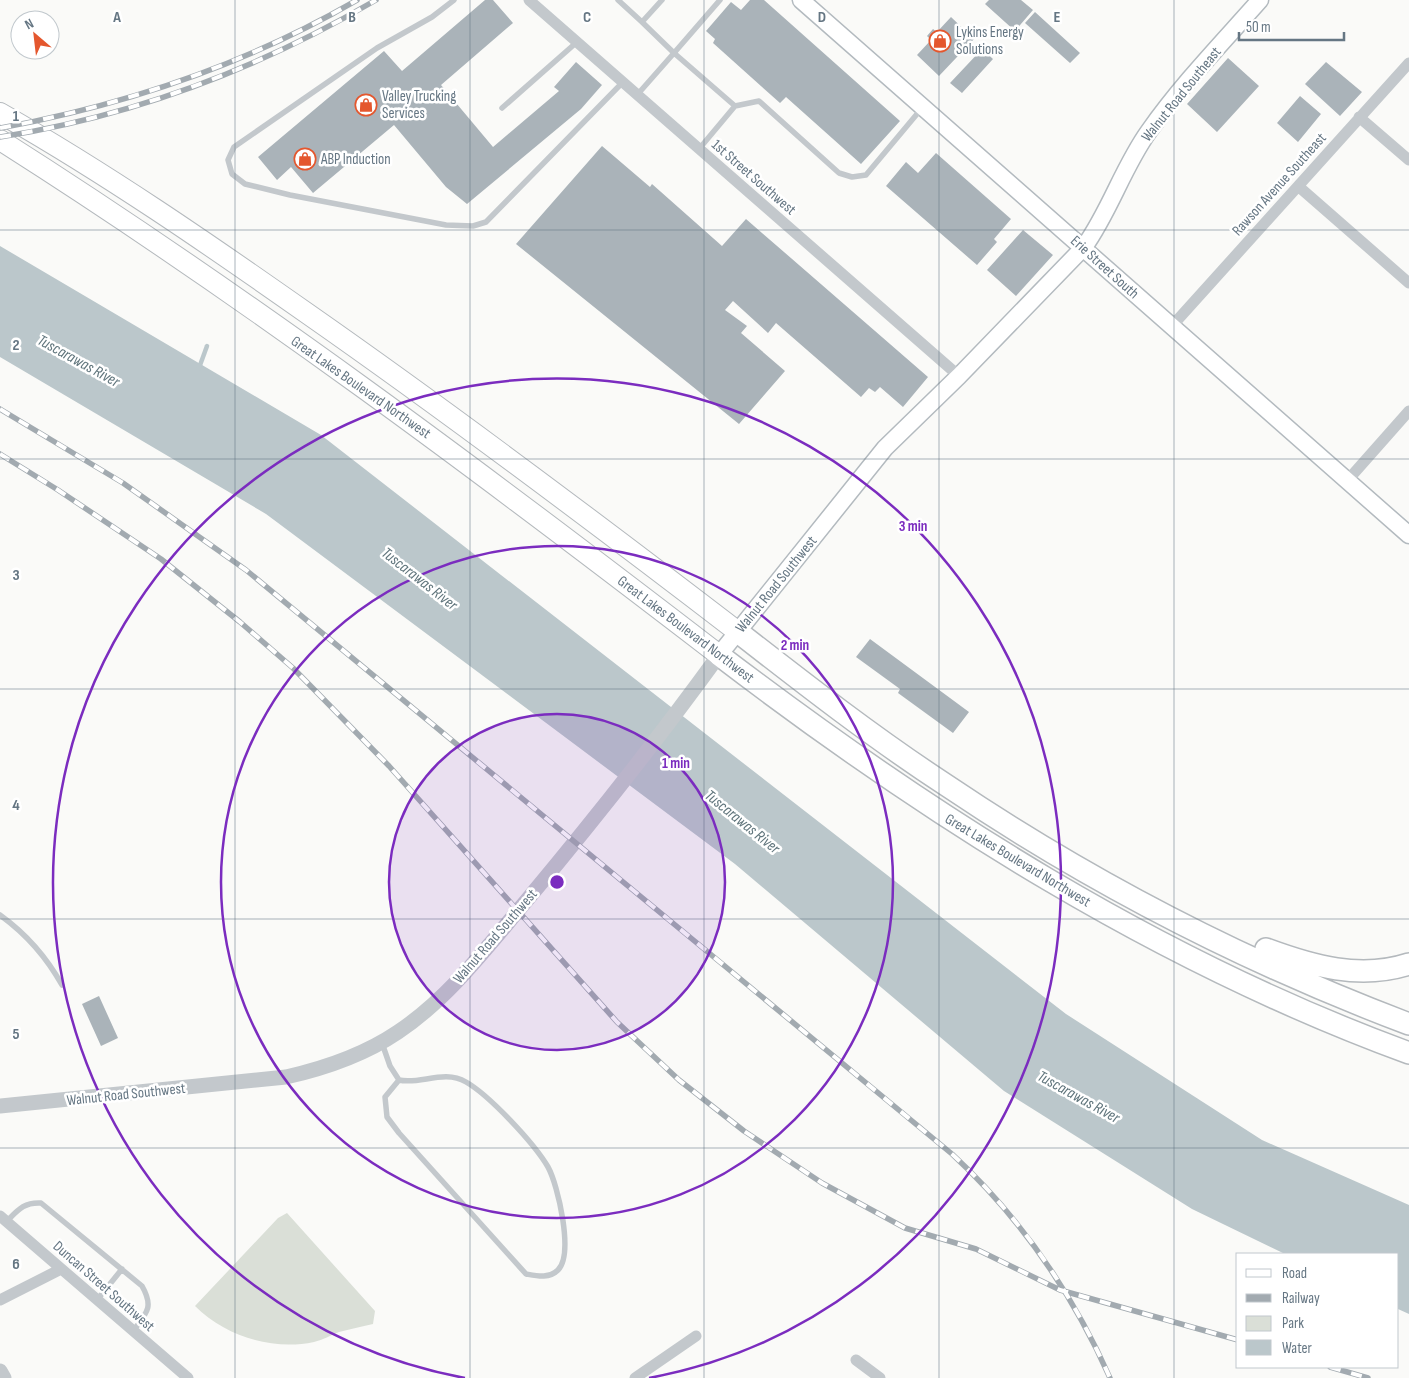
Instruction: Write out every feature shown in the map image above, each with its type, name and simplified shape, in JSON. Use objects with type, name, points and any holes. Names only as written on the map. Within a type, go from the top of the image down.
[{"type":"highway","name":"Great Lakes Boulevard Northwest","points":[[0,113],[61,148],[141,199],[284,297],[527,471],[886,744],[947,786],[1064,859],[1153,908],[1268,964],[1409,1024]]},
{"type":"highway","name":"Great Lakes Boulevard Northwest","points":[[0,140],[170,252],[464,460],[849,752],[920,800],[1061,888],[1181,953],[1238,980],[1409,1053]]},
{"type":"highway","points":[[1153,908],[1317,966],[1359,972],[1380,971],[1409,964]]},
{"type":"main road","name":"Erie Street South","points":[[801,0],[1084,247],[1409,535]]},
{"type":"main road","name":"Walnut Road Southeast","points":[[1084,247],[1103,220],[1127,168],[1148,132],[1260,0]]},
{"type":"main road","name":"Walnut Road Southwest","points":[[719,655],[885,448],[959,376],[1084,247]]},
{"type":"street","name":"1st Street Southwest","points":[[529,0],[959,376]]},
{"type":"street","name":"Rawson Avenue Southeast","points":[[1172,326],[1409,63]]},
{"type":"street","points":[[1359,117],[1409,160]]},
{"type":"street","points":[[1298,186],[1409,283]]},
{"type":"street","points":[[1347,481],[1409,411]]},
{"type":"street","name":"Walnut Road Southwest","points":[[0,1106],[286,1077],[326,1067],[382,1043],[417,1019],[439,1000],[484,951],[593,820],[719,655]]},
{"type":"street","name":"Duncan Street Southwest","points":[[3,1219],[188,1378]]},
{"type":"street","points":[[0,1300],[61,1269]]},
{"type":"street","points":[[634,1378],[696,1336]]},
{"type":"street","points":[[856,1360],[880,1378]]},
{"type":"street","points":[[0,1372],[4,1378]]},
{"type":"lane","points":[[454,0],[432,17],[378,48],[234,147],[228,160],[232,174],[245,184],[290,195],[446,225],[473,226],[486,222],[623,82]]},
{"type":"lane","points":[[618,0],[674,53],[735,106]]},
{"type":"lane","points":[[642,22],[662,0]]},
{"type":"lane","points":[[637,95],[720,0]]},
{"type":"lane","points":[[502,108],[577,42]]},
{"type":"lane","points":[[699,149],[735,106],[759,101],[839,173],[852,177],[866,175],[923,108]]},
{"type":"lane","points":[[0,915],[16,927],[41,954],[62,985]]},
{"type":"lane","points":[[382,1043],[390,1066],[399,1080],[410,1083],[425,1078],[441,1077],[464,1080],[481,1092],[533,1146],[548,1168],[559,1205],[565,1259],[558,1270],[545,1277],[526,1274],[399,1132],[387,1117],[385,1097],[399,1080]]},
{"type":"lane","points":[[3,1219],[30,1202],[41,1203],[142,1286],[150,1299],[147,1313],[134,1331]]},
{"type":"lane","points":[[97,1300],[122,1269]]},
{"type":"green space","points":[[287,1213],[375,1311],[373,1324],[339,1332],[314,1342],[282,1344],[250,1339],[235,1333],[220,1326],[195,1306],[278,1218]]},
{"type":"water","name":"Tuscarawas River","points":[[0,246],[321,435],[1066,1014],[1262,1140],[1409,1205],[1409,1314],[1399,1309],[1399,1253],[1283,1253],[1192,1209],[1004,1091],[735,864],[266,514],[0,357]]},
{"type":"building","points":[[485,0],[493,0],[513,23],[441,85],[493,147],[559,91],[554,87],[576,62],[602,85],[581,109],[467,204],[446,187],[394,125],[313,193],[291,167],[277,180],[258,157],[384,51],[402,71]]},
{"type":"building","points":[[750,0],[764,0],[900,121],[861,164],[786,97],[780,103],[713,43],[715,39],[706,31],[731,2],[741,10]]},
{"type":"building","points":[[989,0],[1021,0],[1033,10],[1015,31],[985,4]]},
{"type":"building","points":[[1035,12],[1080,53],[1070,63],[1025,23]]},
{"type":"building","points":[[951,17],[974,39],[939,76],[917,55],[931,40],[927,36],[933,29],[937,32]]},
{"type":"building","points":[[982,49],[993,59],[962,93],[950,83]]},
{"type":"building","points":[[1228,58],[1259,86],[1217,132],[1187,104]]},
{"type":"building","points":[[1326,62],[1362,92],[1340,116],[1305,84]]},
{"type":"building","points":[[1300,96],[1321,114],[1298,142],[1277,123]]},
{"type":"building","points":[[602,146],[650,187],[652,184],[722,246],[746,219],[928,377],[903,407],[880,387],[875,392],[869,388],[861,397],[776,323],[768,333],[733,301],[725,310],[747,326],[741,333],[785,371],[739,424],[516,244]]},
{"type":"building","points":[[936,153],[1011,219],[994,239],[997,242],[977,265],[886,186],[906,162],[918,173]]},
{"type":"building","points":[[1023,230],[1053,255],[1016,296],[987,270]]},
{"type":"building","points":[[870,639],[969,712],[953,733],[898,693],[900,689],[856,657]]},
{"type":"building","points":[[99,996],[118,1038],[101,1046],[82,1004]]},
{"type":"waterway","points":[[199,368],[207,346]]},
{"type":"railway","points":[[0,128],[47,119],[139,94],[229,63],[315,23],[357,0]]},
{"type":"railway","points":[[0,137],[50,128],[99,116],[194,86],[241,68],[287,47],[332,25],[376,0]]},
{"type":"railway","points":[[0,409],[123,483],[246,570],[952,1154],[1000,1204],[1043,1258],[1079,1316],[1110,1378]]},
{"type":"railway","points":[[0,454],[58,490],[161,559],[240,622],[293,668],[389,766],[617,1022],[679,1080],[744,1131],[822,1183],[905,1228],[976,1249],[1060,1290],[1236,1339]]},
{"type":"railway","points":[[1333,1368],[1368,1378]]},
{"type":"place","name":"Lykins Energy Solutions","points":[[940,41]]},
{"type":"place","name":"Valley Trucking Services","points":[[366,105]]},
{"type":"place","name":"ABP Induction","points":[[305,159]]}]
